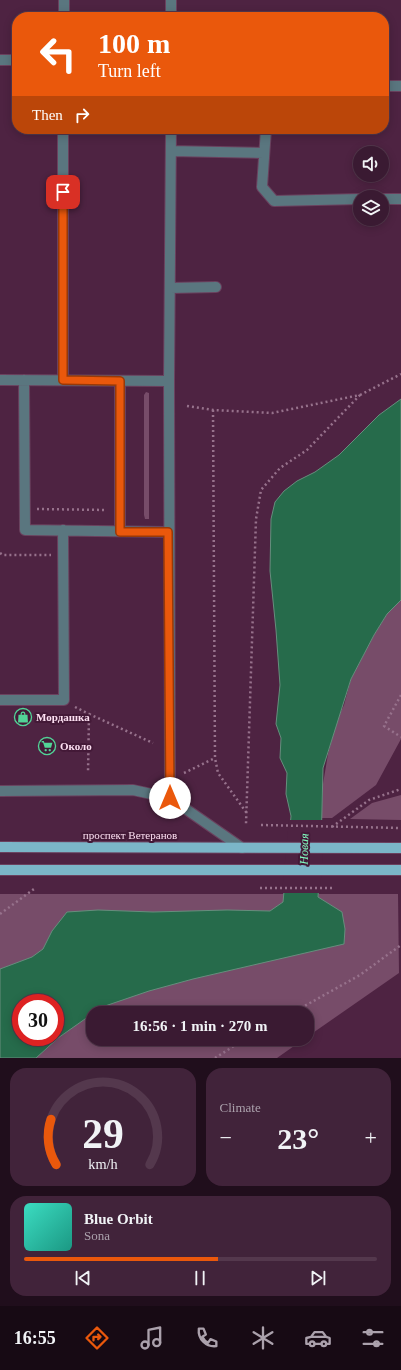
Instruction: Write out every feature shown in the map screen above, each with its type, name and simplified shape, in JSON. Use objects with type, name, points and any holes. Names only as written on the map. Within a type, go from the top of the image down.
[{"type":"main road","name":"проспект Ветеранов","points":[[0,847],[401,848]]},
{"type":"main road","points":[[0,870],[401,870]]},
{"type":"street","points":[[64,0],[64,12]]},
{"type":"street","points":[[171,0],[171,12]]},
{"type":"street","points":[[0,60],[12,60]]},
{"type":"street","points":[[389,86],[401,86]]},
{"type":"street","points":[[63,380],[64,134]]},
{"type":"street","points":[[170,798],[168,532],[171,134]]},
{"type":"street","points":[[266,134],[262,186],[274,201],[353,199]]},
{"type":"street","points":[[171,151],[264,153]]},
{"type":"street","points":[[389,199],[401,199]]},
{"type":"street","points":[[170,288],[216,287]]},
{"type":"street","points":[[0,380],[169,381]]},
{"type":"street","points":[[24,380],[25,530],[168,532]]},
{"type":"street","points":[[120,381],[120,532]]},
{"type":"street","points":[[0,700],[64,700],[63,530]]},
{"type":"street","points":[[0,791],[133,790],[170,798],[242,848]]},
{"type":"path","points":[[187,406],[213,410],[272,413],[360,395],[401,374]]},
{"type":"path","points":[[246,824],[256,519],[261,490],[280,468],[307,450],[360,395]]},
{"type":"path","points":[[213,410],[215,758],[218,773],[246,812]]},
{"type":"path","points":[[25,509],[120,510]]},
{"type":"path","points":[[0,553],[3,555],[63,555]]},
{"type":"path","points":[[401,695],[384,726],[401,737]]},
{"type":"path","points":[[64,700],[89,714],[153,743]]},
{"type":"path","points":[[88,773],[89,714]]},
{"type":"path","points":[[184,773],[215,758]]},
{"type":"path","points":[[332,827],[370,800],[401,789]]},
{"type":"path","points":[[261,825],[401,828]]},
{"type":"path","points":[[260,888],[332,888]]},
{"type":"path","points":[[0,914],[34,889]]},
{"type":"path","points":[[305,1006],[360,975],[401,945]]},
{"type":"path","points":[[215,1058],[234,1046]]},
{"type":"shaded area","points":[[146,392],[149,393],[149,519],[145,519],[144,515],[144,395]]},
{"type":"shaded area","points":[[401,600],[401,739],[376,785],[332,818],[321,818],[323,784],[328,754],[337,720],[344,705],[351,679],[387,614]]},
{"type":"shaded area","points":[[401,795],[401,820],[350,819],[372,803]]},
{"type":"shaded area","points":[[0,894],[398,894],[399,973],[314,1032],[314,1006],[86,1006],[86,1046],[294,1046],[277,1058],[0,1058]]},
{"type":"water","name":"Новая","points":[[401,399],[401,600],[387,614],[351,679],[323,768],[318,897],[342,912],[345,929],[344,944],[193,979],[149,991],[105,1006],[86,1006],[86,1018],[64,1034],[64,994],[12,994],[12,1046],[49,1046],[36,1058],[0,1058],[0,969],[32,957],[43,949],[52,931],[67,912],[98,910],[153,912],[227,910],[270,911],[283,902],[291,816],[286,794],[287,773],[280,758],[281,738],[276,724],[280,685],[270,571],[271,519],[275,502],[284,491],[297,481],[315,472],[339,455],[379,415]]},
{"type":"pier","points":[[289,820],[323,820],[320,893],[282,893]]},
{"type":"place","name":"Мордашка","points":[[23,717]]},
{"type":"place","name":"Около","points":[[47,746]]},
{"type":"route","points":[[63,192],[63,380],[120,381],[120,532],[168,532],[170,798]]}]
